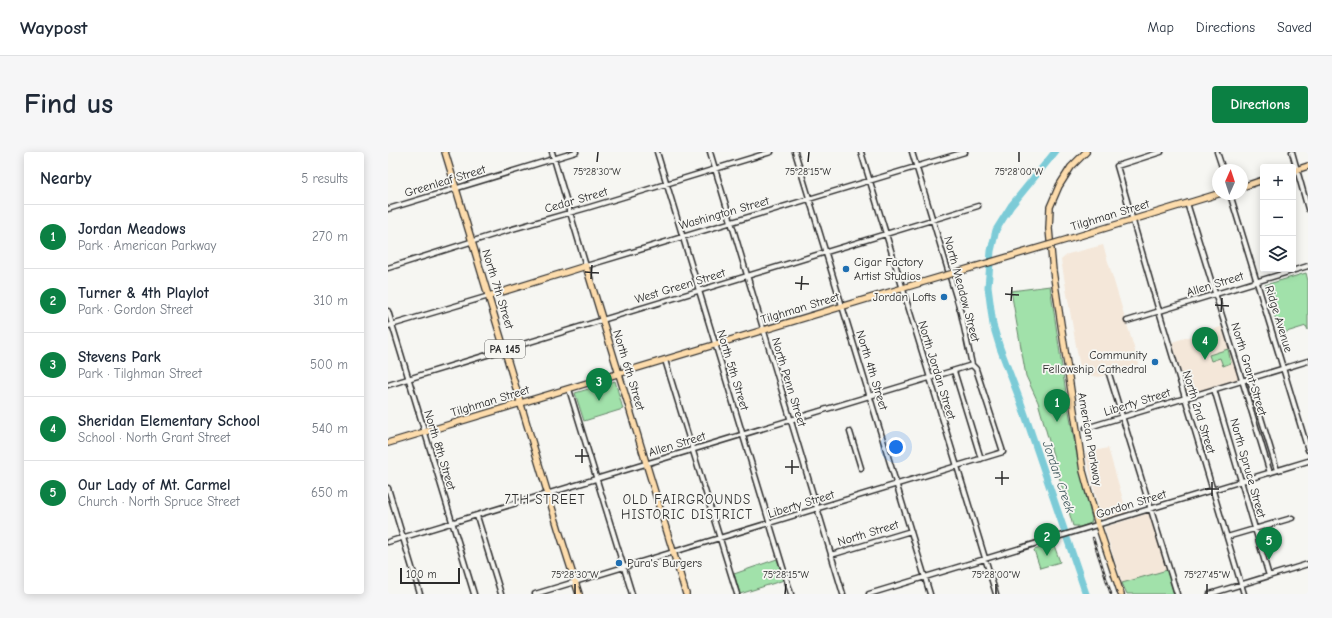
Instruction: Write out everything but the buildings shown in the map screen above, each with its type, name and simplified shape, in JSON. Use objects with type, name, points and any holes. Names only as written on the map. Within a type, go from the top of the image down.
[{"type":"main road","name":"North 7th Street","points":[[445,152],[579,594]]},
{"type":"main road","name":"American Parkway","points":[[1086,152],[1071,167],[1059,186],[1050,207],[1048,222],[1053,271],[1083,471],[1098,525],[1121,594]]},
{"type":"main road","points":[[1296,170],[1308,166]]},
{"type":"main road","points":[[1248,184],[1260,181]]},
{"type":"main road","name":"Tilghman Street","points":[[388,443],[1212,196]]},
{"type":"main road","name":"Washington Street","points":[[489,296],[586,266]]},
{"type":"main road","name":"North 6th Street","points":[[586,266],[686,594]]},
{"type":"street","name":"North 6th Street","points":[[552,152],[586,266]]},
{"type":"street","name":"Greenleaf Street","points":[[388,208],[576,152]]},
{"type":"street","name":"North 5th Street","points":[[657,152],[791,594]]},
{"type":"street","name":"North Penn Street","points":[[710,152],[843,594]]},
{"type":"street","name":"Cedar Street","points":[[388,268],[771,152]]},
{"type":"street","name":"North 4th Street","points":[[795,152],[930,594]]},
{"type":"street","name":"North Jordan Street","points":[[861,152],[996,594]]},
{"type":"street","name":"North Meadow Street","points":[[912,152],[961,313],[972,365],[976,369],[1003,452]]},
{"type":"street","name":"Washington Street","points":[[586,266],[870,182],[965,152]]},
{"type":"street","name":"North 2nd Street","points":[[1161,152],[1117,166],[1158,311],[1244,594]]},
{"type":"street","points":[[1217,152],[1221,164]]},
{"type":"street","points":[[1292,152],[1294,164]]},
{"type":"street","points":[[1296,173],[1308,209]]},
{"type":"street","name":"Ridge Avenue","points":[[1232,200],[1308,450]]},
{"type":"street","name":"North Grant Street","points":[[1187,203],[1270,473]]},
{"type":"street","name":"West Green Street","points":[[388,385],[978,206]]},
{"type":"street","name":"Allen Street","points":[[1127,321],[1308,266]]},
{"type":"street","points":[[390,326],[489,296]]},
{"type":"street","name":"North 8th Street","points":[[388,311],[390,326],[425,432],[474,594]]},
{"type":"street","points":[[665,360],[694,450],[737,594]]},
{"type":"street","name":"Liberty Street","points":[[1086,428],[1308,361]]},
{"type":"street","name":"Allen Street","points":[[388,542],[972,365]]},
{"type":"street","points":[[954,371],[981,459]]},
{"type":"street","points":[[1109,374],[1176,594]]},
{"type":"street","points":[[1249,378],[1277,470]]},
{"type":"street","points":[[570,388],[632,594]]},
{"type":"street","name":"North Spruce Street","points":[[1214,389],[1269,576]]},
{"type":"street","points":[[850,432],[861,468]]},
{"type":"street","name":"Liberty Street","points":[[535,594],[1003,452]]},
{"type":"street","name":"Gordon Street","points":[[869,594],[1308,461]]},
{"type":"street","points":[[388,488],[420,594]]},
{"type":"street","points":[[477,516],[501,594]]},
{"type":"street","points":[[1227,537],[1292,518]]},
{"type":"street","name":"North Street","points":[[831,555],[911,531]]},
{"type":"street","points":[[1210,594],[1308,564]]},
{"type":"shaded area","points":[[1103,245],[1139,364],[1099,377],[1081,374],[1061,260],[1068,254]]},
{"type":"shaded area","points":[[1224,326],[1239,378],[1238,380],[1188,394],[1172,342]]},
{"type":"shaded area","points":[[1108,448],[1127,513],[1106,519],[1102,518],[1100,513],[1085,453]]},
{"type":"shaded area","points":[[1149,513],[1167,570],[1122,583],[1105,527]]},
{"type":"green space","points":[[1306,273],[1308,281],[1308,330],[1306,326],[1280,334],[1265,285]]},
{"type":"green space","points":[[1050,286],[1078,462],[1092,519],[1091,523],[1078,528],[1078,526],[1073,526],[1038,402],[1026,376],[1011,291]]},
{"type":"green space","points":[[1228,349],[1231,363],[1223,366],[1220,358],[1211,361],[1209,355]]},
{"type":"green space","points":[[615,381],[623,409],[584,421],[575,393]]},
{"type":"green space","points":[[1052,544],[1060,562],[1040,568],[1034,550]]},
{"type":"green space","points":[[777,559],[784,580],[740,594],[734,574]]},
{"type":"green space","points":[[1167,570],[1174,594],[1127,594],[1122,583]]},
{"type":"waterway","name":"Jordan Creek","points":[[1055,152],[1011,206],[996,230],[991,251],[988,287],[993,325],[1000,348],[1021,403],[1086,594]]},
{"type":"railway","points":[[1093,538],[1111,594]]},
{"type":"place","name":"Cigar Factory Artist Studios","points":[[846,269]]},
{"type":"place","name":"Jordan Lofts","points":[[944,297]]},
{"type":"place","name":"Sheridan Elementary School","points":[[1205,360]]},
{"type":"place","name":"Community Fellowship Cathedral","points":[[1155,362]]},
{"type":"place","name":"Stevens Park","points":[[599,401]]},
{"type":"place","name":"Jordan Meadows","points":[[1057,422]]},
{"type":"place","name":"Turner & 4th Playlot","points":[[1047,556]]},
{"type":"place","name":"Our Lady of Mt. Carmel","points":[[1269,560]]},
{"type":"place","name":"Pura's Burgers","points":[[619,563]]},
{"type":"district","name":"7TH STREET","points":[[545,499]]},
{"type":"district","name":"OLD FAIRGROUNDS HISTORIC DISTRICT","points":[[687,506]]}]
